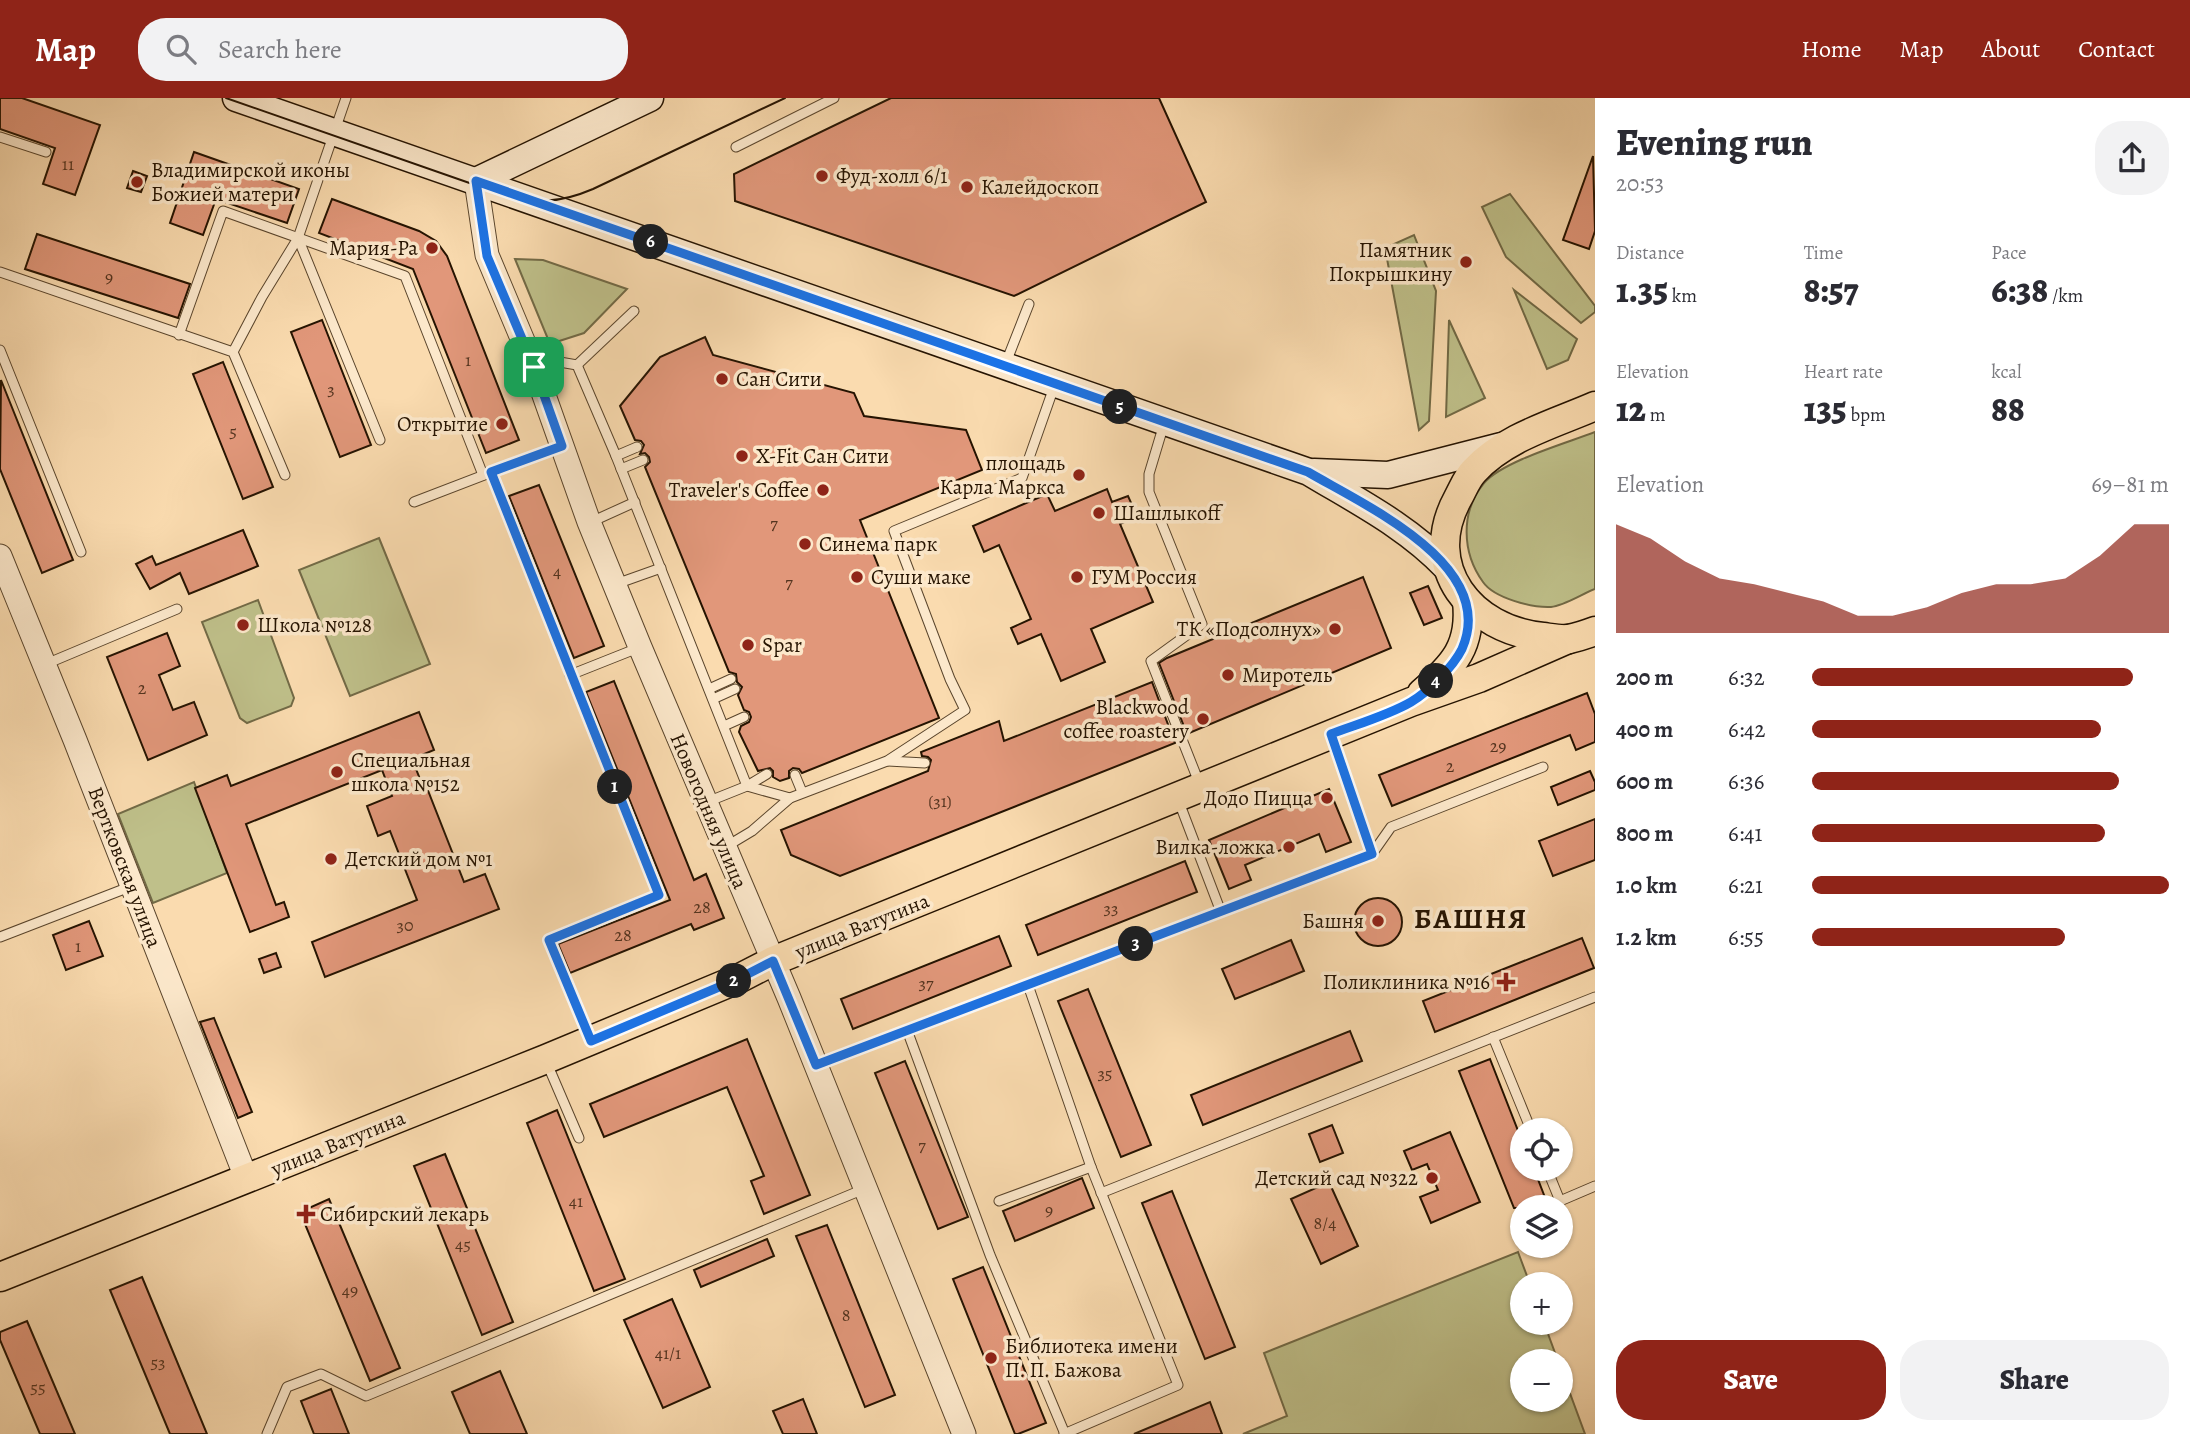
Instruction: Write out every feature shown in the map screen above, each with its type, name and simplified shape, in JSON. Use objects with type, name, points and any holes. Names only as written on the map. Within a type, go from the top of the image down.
[{"type":"main road","points":[[236,98],[1308,472],[1390,520],[1426,546],[1447,568],[1467,601],[1488,618],[1508,629],[1530,635],[1568,639],[1595,631]]},
{"type":"main road","points":[[476,181],[650,98]]},
{"type":"main road","points":[[1308,472],[1388,475],[1501,446],[1595,406]]},
{"type":"main road","points":[[1447,568],[1444,535],[1447,519],[1472,472],[1501,446]]},
{"type":"main road","points":[[1411,702],[1446,672],[1458,657],[1466,639],[1469,619],[1467,601]]},
{"type":"main road","points":[[1568,639],[1595,655]]},
{"type":"main road","name":"улица Ватутина","points":[[0,1277],[591,1041],[738,979],[773,961],[1331,734],[1479,678],[1568,639]]},
{"type":"street","name":"Новогодняя улица","points":[[476,181],[487,256],[534,367],[589,522],[816,1065],[964,1434]]},
{"type":"street","name":"Вертковская улица","points":[[0,556],[132,886],[202,1075],[247,1180]]},
{"type":"lane","points":[[233,352],[298,238],[346,98]]},
{"type":"lane","points":[[736,147],[834,98]]},
{"type":"lane","points":[[0,137],[46,152]]},
{"type":"lane","points":[[179,334],[223,211],[405,276],[659,895],[549,940],[591,1041]]},
{"type":"lane","points":[[298,238],[380,440]]},
{"type":"lane","points":[[0,272],[233,352],[285,475]]},
{"type":"lane","points":[[1004,366],[1029,304]]},
{"type":"lane","points":[[577,365],[634,311]]},
{"type":"lane","points":[[0,350],[3,367],[81,552]]},
{"type":"lane","points":[[534,367],[554,361],[577,365]]},
{"type":"lane","points":[[577,365],[635,502],[747,786]]},
{"type":"lane","points":[[726,847],[752,831],[790,798],[887,761],[965,710],[950,679],[894,531],[1022,478],[1055,384]]},
{"type":"lane","points":[[1164,423],[1149,474],[1149,492],[1202,624],[1151,660],[1221,912]]},
{"type":"lane","points":[[414,502],[562,446]]},
{"type":"lane","points":[[616,456],[637,447]]},
{"type":"lane","points":[[621,469],[643,460]]},
{"type":"lane","points":[[589,522],[635,502]]},
{"type":"lane","points":[[614,584],[661,568]]},
{"type":"lane","points":[[43,666],[177,609]]},
{"type":"lane","points":[[570,675],[640,647]]},
{"type":"lane","points":[[709,689],[733,684],[713,699]]},
{"type":"lane","points":[[724,726],[744,717]]},
{"type":"lane","points":[[1331,734],[1372,854]]},
{"type":"lane","points":[[887,761],[925,762]]},
{"type":"lane","points":[[816,1065],[1372,854],[1391,827],[1543,767]]},
{"type":"lane","points":[[705,803],[747,786],[767,774]]},
{"type":"lane","points":[[795,775],[802,792]]},
{"type":"lane","points":[[747,786],[790,798]]},
{"type":"lane","points":[[0,937],[132,886]]},
{"type":"lane","points":[[907,1030],[990,1255],[1065,1434],[1178,1385],[1091,1167],[1028,985]]},
{"type":"lane","points":[[1101,1193],[1595,997]]},
{"type":"lane","points":[[1493,1037],[1526,1118]]},
{"type":"lane","points":[[546,1059],[579,1138]]},
{"type":"lane","points":[[999,1201],[1091,1167]]},
{"type":"lane","points":[[1552,1181],[1560,1200],[1595,1186]]},
{"type":"lane","points":[[267,1434],[287,1387],[321,1374],[366,1396],[866,1189]]},
{"type":"green space","points":[[1510,194],[1595,306],[1595,312],[1581,323],[1506,257],[1482,207]]},
{"type":"green space","points":[[1414,235],[1436,291],[1429,421],[1419,430],[1385,248]]},
{"type":"green space","points":[[515,259],[543,260],[627,289],[584,333],[550,344]]},
{"type":"green space","points":[[1514,290],[1577,339],[1568,360],[1547,369]]},
{"type":"green space","points":[[1449,320],[1485,398],[1446,417]]},
{"type":"green space","points":[[1595,432],[1595,589],[1551,607],[1524,604],[1488,588],[1476,571],[1468,546],[1468,519],[1476,494],[1484,483],[1505,467]]},
{"type":"green space","points":[[379,538],[430,664],[350,696],[299,570]]},
{"type":"green space","points":[[258,600],[294,698],[291,706],[247,723],[240,718],[202,622]]},
{"type":"green space","points":[[194,782],[227,873],[153,903],[118,814]]},
{"type":"green space","points":[[1510,1255],[1510,1258],[1520,1258],[1526,1272],[1510,1272],[1510,1335],[1548,1335],[1554,1349],[1510,1349],[1510,1412],[1573,1412],[1573,1402],[1585,1434],[1243,1434],[1287,1416],[1264,1353]]},
{"type":"building","points":[[0,98],[22,98],[100,125],[75,195],[43,184],[55,148],[0,129]]},
{"type":"building","name":"Калейдоскоп","points":[[891,98],[1159,98],[1206,202],[1014,296],[735,201],[734,174]]},
{"type":"building","points":[[194,152],[299,189],[287,223],[216,199],[203,235],[170,223]]},
{"type":"building","points":[[1593,156],[1595,231],[1589,249],[1563,240]]},
{"type":"building","name":"Владимирской иконы Божией матери","points":[[133,171],[147,176],[141,192],[127,188]]},
{"type":"building","points":[[332,199],[419,231],[436,241],[447,256],[519,440],[486,453],[413,269],[319,233]]},
{"type":"building","points":[[37,234],[190,284],[178,318],[25,269]]},
{"type":"building","points":[[322,320],[371,445],[340,457],[291,332]]},
{"type":"building","name":"Сан Сити","points":[[705,337],[713,355],[854,393],[864,416],[966,430],[982,470],[860,520],[939,718],[802,773],[793,768],[789,771],[789,778],[780,781],[773,777],[770,768],[758,771],[739,732],[741,726],[749,722],[751,717],[749,712],[744,710],[738,695],[742,687],[737,682],[736,674],[729,672],[645,467],[650,462],[645,453],[640,454],[644,445],[635,440],[620,406],[660,357]]},
{"type":"building","points":[[223,362],[273,487],[243,499],[193,374]]},
{"type":"building","points":[[1,380],[73,560],[42,573],[0,469]]},
{"type":"building","points":[[539,485],[604,646],[574,658],[509,496]]},
{"type":"building","name":"ГУМ Россия","points":[[1107,489],[1112,502],[1128,496],[1137,516],[1120,524],[1153,602],[1091,629],[1105,662],[1061,681],[1041,634],[1018,644],[1011,628],[1031,619],[999,545],[984,552],[973,526],[1047,494],[1055,511]]},
{"type":"building","points":[[243,530],[258,566],[189,594],[180,573],[150,589],[136,564],[152,556],[156,565]]},
{"type":"building","points":[[1363,577],[1391,648],[1187,734],[1159,663]]},
{"type":"building","points":[[1428,586],[1442,618],[1424,625],[1410,593]]},
{"type":"building","points":[[167,633],[180,666],[159,675],[173,710],[194,702],[207,735],[148,760],[107,657]]},
{"type":"building","points":[[614,681],[694,880],[706,874],[724,918],[694,930],[691,924],[570,973],[558,944],[670,900],[586,692]]},
{"type":"building","points":[[1152,682],[1175,743],[840,876],[791,855],[781,830],[928,771],[931,760],[922,756],[921,752],[999,721],[1004,741]]},
{"type":"building","points":[[1587,693],[1595,714],[1595,742],[1576,750],[1570,735],[1392,806],[1379,775]]},
{"type":"building","points":[[419,712],[434,750],[412,759],[422,784],[425,783],[464,882],[485,874],[499,909],[325,977],[312,942],[417,900],[390,831],[378,836],[367,806],[392,796],[382,770],[246,824],[276,905],[284,902],[289,917],[250,932],[195,788],[227,775],[231,786]]},
{"type":"building","points":[[1590,771],[1595,790],[1558,805],[1551,787]]},
{"type":"building","points":[[1329,789],[1351,842],[1326,852],[1319,834],[1245,865],[1251,880],[1229,889],[1209,840]]},
{"type":"building","points":[[1595,819],[1595,860],[1553,876],[1539,841]]},
{"type":"building","points":[[1185,861],[1197,892],[1038,955],[1026,925]]},
{"type":"building","name":"Башня","points":[[1378,898],[1395,905],[1402,922],[1395,939],[1378,946],[1361,939],[1354,922],[1361,905]]},
{"type":"building","points":[[89,921],[103,956],[66,970],[53,935]]},
{"type":"building","points":[[999,936],[1011,966],[853,1029],[841,999]]},
{"type":"building","points":[[1582,938],[1594,968],[1435,1032],[1423,1001]]},
{"type":"building","points":[[1291,940],[1304,971],[1235,999],[1222,969]]},
{"type":"building","points":[[276,953],[281,967],[264,973],[259,959]]},
{"type":"building","points":[[1088,989],[1151,1145],[1121,1157],[1058,1001]]},
{"type":"building","points":[[214,1018],[252,1112],[238,1118],[200,1022]]},
{"type":"building","points":[[1350,1031],[1362,1061],[1203,1125],[1191,1095]]},
{"type":"building","points":[[747,1039],[810,1195],[764,1214],[751,1181],[764,1176],[727,1087],[604,1137],[590,1104]]},
{"type":"building","points":[[1490,1059],[1513,1118],[1510,1118],[1510,1181],[1539,1181],[1544,1195],[1510,1195],[1510,1198],[1459,1071]]},
{"type":"building","points":[[905,1061],[968,1217],[938,1229],[875,1073]]},
{"type":"building","points":[[557,1110],[625,1279],[594,1291],[527,1123]]},
{"type":"building","points":[[1332,1125],[1343,1153],[1320,1162],[1309,1134]]},
{"type":"building","points":[[1450,1132],[1480,1202],[1431,1223],[1420,1197],[1438,1190],[1427,1164],[1412,1170],[1404,1151]]},
{"type":"building","points":[[445,1154],[513,1322],[482,1335],[414,1166]]},
{"type":"building","points":[[1082,1178],[1094,1208],[1015,1241],[1003,1211]]},
{"type":"building","points":[[1329,1182],[1358,1246],[1321,1264],[1291,1199]]},
{"type":"building","points":[[1172,1191],[1235,1347],[1205,1359],[1142,1203]]},
{"type":"building","points":[[329,1199],[400,1368],[370,1381],[300,1212]]},
{"type":"building","points":[[827,1225],[895,1395],[865,1407],[796,1236]]},
{"type":"building","points":[[767,1239],[774,1256],[701,1287],[694,1270]]},
{"type":"building","points":[[983,1267],[1046,1423],[1018,1434],[1015,1434],[953,1279]]},
{"type":"building","points":[[142,1277],[207,1434],[170,1434],[110,1290]]},
{"type":"building","points":[[672,1299],[710,1387],[663,1408],[624,1320]]},
{"type":"building","points":[[27,1321],[75,1434],[40,1434],[0,1340],[0,1332]]},
{"type":"building","points":[[500,1371],[527,1434],[470,1434],[452,1392]]},
{"type":"building","points":[[331,1389],[349,1434],[314,1434],[301,1401]]},
{"type":"building","points":[[803,1399],[817,1434],[783,1434],[773,1411]]},
{"type":"building","points":[[1210,1402],[1222,1434],[1134,1434]]},
{"type":"tram line","points":[[226,98],[501,194],[548,200],[558,200],[593,189],[785,98]]},
{"type":"place","name":"Фуд-холл 6/1","points":[[822,176]]},
{"type":"place","name":"Владимирской иконы Божией матери","points":[[137,182]]},
{"type":"place","name":"Калейдоскоп","points":[[967,187]]},
{"type":"place","name":"Мария-Ра","points":[[432,248]]},
{"type":"place","name":"Памятник Покрышкину","points":[[1466,262]]},
{"type":"place","name":"Сан Сити","points":[[722,379]]},
{"type":"place","name":"Открытие","points":[[502,424]]},
{"type":"place","name":"X-Fit Сан Сити","points":[[742,456]]},
{"type":"place","name":"площадь Карла Маркса","points":[[1079,475]]},
{"type":"place","name":"Traveler's Coffee","points":[[823,490]]},
{"type":"place","name":"Шашлыкоff","points":[[1099,513]]},
{"type":"place","name":"Синема парк","points":[[805,544]]},
{"type":"place","name":"Суши маке","points":[[857,577]]},
{"type":"place","name":"ГУМ Россия","points":[[1077,577]]},
{"type":"place","name":"Школа №128","points":[[243,625]]},
{"type":"place","name":"ТК «Подсолнух»","points":[[1335,629]]},
{"type":"place","name":"Spar","points":[[748,645]]},
{"type":"place","name":"Миротель","points":[[1228,675]]},
{"type":"place","name":"Blackwood coffee roastery","points":[[1203,719]]},
{"type":"place","name":"Специальная школа №152","points":[[337,772]]},
{"type":"place","name":"Додо Пицца","points":[[1327,798]]},
{"type":"place","name":"Вилка-ложка","points":[[1289,847]]},
{"type":"place","name":"Детский дом №1","points":[[331,859]]},
{"type":"place","name":"Башня","points":[[1378,921]]},
{"type":"place","name":"Поликлиника №16","points":[[1506,982]]},
{"type":"place","name":"Детский сад №322","points":[[1432,1178]]},
{"type":"place","name":"Сибирский лекарь","points":[[306,1214]]},
{"type":"place","name":"Библиотека имени П. П. Бажова","points":[[991,1358]]},
{"type":"district","name":"БАШНЯ","points":[[1471,919]]},
{"type":"route","points":[[476,181],[1308,472],[1390,520],[1426,546],[1447,568],[1467,601],[1469,619],[1466,639],[1458,657],[1446,672],[1411,702],[1331,734],[1372,854],[816,1065],[773,961],[738,979],[591,1041],[549,940],[659,895],[491,472],[562,446],[534,367],[487,256],[476,181]]}]
